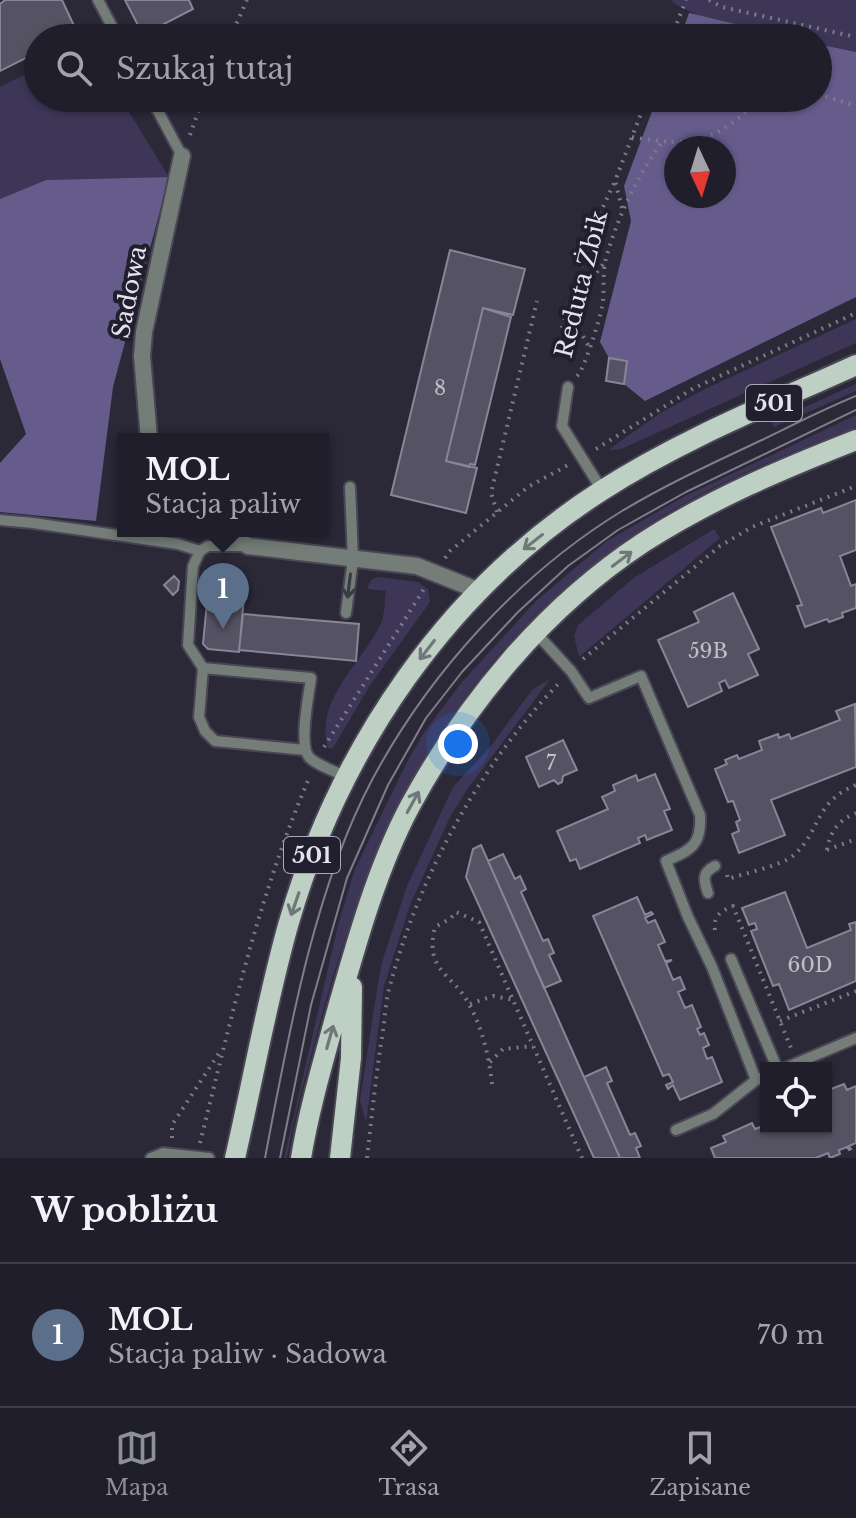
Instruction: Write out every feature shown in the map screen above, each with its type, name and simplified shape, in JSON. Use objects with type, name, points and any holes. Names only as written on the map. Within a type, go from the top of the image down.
[{"type":"main road","name":"501","points":[[235,1158],[289,923],[315,846],[346,777],[397,690],[477,590],[502,566],[602,490],[693,440],[856,365]]},
{"type":"main road","points":[[301,1158],[326,1051],[353,956],[382,873],[409,808],[455,731],[494,679],[587,584],[642,543],[699,508],[764,477],[856,440]]},
{"type":"main road","points":[[340,1158],[351,1058],[353,956]]},
{"type":"street","name":"Sadowa","points":[[148,433],[142,356],[144,332],[182,156]]},
{"type":"street","points":[[234,537],[248,546],[417,566],[477,590]]},
{"type":"lane","points":[[98,0],[111,24]]},
{"type":"lane","points":[[158,112],[182,156]]},
{"type":"lane","points":[[568,387],[562,426],[602,490]]},
{"type":"lane","points":[[346,613],[353,559],[350,487]]},
{"type":"lane","points":[[0,520],[117,535]]},
{"type":"lane","points":[[130,537],[178,544],[200,551],[216,545],[248,546]]},
{"type":"lane","points":[[200,551],[193,566],[188,645],[203,668],[199,717],[205,731],[215,741],[305,750]]},
{"type":"lane","points":[[536,633],[571,671],[589,698],[641,676],[700,815],[701,830],[696,843],[686,852],[666,861],[760,1076]]},
{"type":"lane","points":[[203,668],[311,678],[304,730],[305,750],[309,758],[346,777]]},
{"type":"lane","points":[[708,893],[704,877],[707,870],[719,867]]},
{"type":"lane","points":[[731,959],[774,1062]]},
{"type":"lane","points":[[799,1062],[856,1038]]},
{"type":"lane","points":[[676,1130],[713,1114],[760,1079]]},
{"type":"lane","points":[[151,1158],[163,1153],[209,1158]]},
{"type":"path","points":[[236,24],[247,0]]},
{"type":"path","points":[[677,24],[686,0]]},
{"type":"path","points":[[709,0],[722,7],[798,24]]},
{"type":"path","points":[[832,32],[856,37]]},
{"type":"path","points":[[832,98],[856,106]]},
{"type":"path","points":[[182,156],[198,112]]},
{"type":"path","name":"Reduta Żbik","points":[[568,387],[584,368],[602,307],[605,261],[623,210],[615,181],[642,112]]},
{"type":"path","points":[[632,137],[694,143],[721,131],[744,112]]},
{"type":"path","points":[[623,210],[636,180],[662,142]]},
{"type":"path","points":[[562,328],[593,229],[615,181]]},
{"type":"path","points":[[588,346],[577,326],[588,284],[605,261]]},
{"type":"path","points":[[497,512],[491,493],[537,301]]},
{"type":"path","points":[[367,1158],[390,985],[451,831],[530,714],[571,671],[720,546],[752,527],[856,486]]},
{"type":"path","points":[[719,867],[728,879],[791,857],[802,845],[821,811],[834,797],[856,785]]},
{"type":"path","points":[[856,813],[837,825],[827,850],[856,839]]},
{"type":"path","points":[[714,928],[716,918],[722,911],[733,906],[785,1034]]},
{"type":"path","points":[[492,1084],[490,1062],[470,1005],[434,960],[430,945],[435,927],[456,912],[479,922],[582,1158]]},
{"type":"path","points":[[780,1021],[856,991]]},
{"type":"path","points":[[470,1005],[493,996],[514,1000]]},
{"type":"path","points":[[172,1153],[172,1125],[225,1045]]},
{"type":"path","points":[[490,1062],[503,1049],[533,1046]]},
{"type":"shaded area","points":[[856,0],[856,52],[832,47],[832,24],[727,24],[672,2]]},
{"type":"shaded area","points":[[690,13],[735,24],[685,24]]},
{"type":"shaded area","points":[[832,47],[856,52],[856,297],[645,401],[624,384],[627,361],[609,358],[600,342],[631,221],[624,186],[652,112],[832,112]]},
{"type":"shaded area","points":[[24,75],[24,112],[129,112],[169,177],[46,180],[0,199],[0,87]]},
{"type":"shaded area","points":[[169,177],[113,387],[96,521],[0,512],[0,463],[26,434],[0,359],[0,199],[46,180]]},
{"type":"shaded area","points":[[856,319],[856,343],[621,449],[608,450],[662,412],[705,389]]},
{"type":"shaded area","points":[[856,384],[856,391],[774,427],[772,422]]},
{"type":"shaded area","points":[[856,415],[856,427],[723,483],[648,525],[582,573],[525,626],[475,684],[433,746],[396,812],[365,883],[339,957],[300,1096],[287,1158],[284,1158],[339,921],[355,869],[407,762],[425,731],[462,682],[537,600],[607,541],[685,496]]},
{"type":"shaded area","points":[[714,529],[720,538],[579,657],[574,636],[578,625],[635,577]]},
{"type":"shaded area","points":[[378,577],[418,582],[428,589],[430,602],[369,687],[333,748],[328,748],[325,730],[334,698],[382,619],[386,591],[367,589],[371,580]]},
{"type":"shaded area","points":[[551,678],[451,815],[410,905],[384,986],[366,1123],[360,1100],[377,989],[382,962],[407,886],[453,787],[490,747],[532,690]]},
{"type":"building","points":[[5,0],[62,0],[73,24],[24,24],[24,59],[0,71],[0,4]]},
{"type":"building","points":[[125,0],[189,0],[193,9],[164,24],[137,24]]},
{"type":"building","points":[[450,250],[525,269],[513,315],[483,308],[446,461],[477,468],[466,513],[391,495]]},
{"type":"building","points":[[483,308],[511,317],[475,465],[470,464],[469,467],[446,461]]},
{"type":"building","points":[[609,358],[627,361],[624,384],[606,381]]},
{"type":"building","points":[[856,500],[856,550],[840,556],[851,586],[856,584],[856,608],[842,613],[843,617],[805,627],[797,606],[802,605],[771,527],[821,508],[823,513]]},
{"type":"building","points":[[174,576],[179,581],[178,590],[173,595],[164,585]]},
{"type":"building","points":[[209,582],[245,586],[239,652],[208,649],[203,644]]},
{"type":"building","points":[[733,593],[759,649],[748,654],[758,675],[729,688],[725,680],[719,683],[722,691],[688,707],[658,640],[699,622],[694,612]]},
{"type":"building","points":[[243,614],[359,624],[356,661],[239,650]]},
{"type":"building","points":[[855,704],[856,767],[771,800],[785,835],[739,853],[732,834],[739,831],[736,822],[740,820],[733,801],[728,802],[715,769],[737,755],[739,759],[762,750],[759,741],[778,734],[779,738],[789,734],[791,739],[840,720],[836,711]]},
{"type":"building","points":[[563,740],[577,770],[563,776],[558,784],[554,780],[539,787],[526,757]]},
{"type":"building","points":[[655,774],[670,809],[664,811],[672,830],[647,840],[645,835],[638,838],[640,843],[580,869],[576,859],[570,861],[557,831],[608,809],[602,797],[615,791],[613,785],[636,775],[638,781]]},
{"type":"building","points":[[481,845],[620,1158],[594,1158],[466,877],[473,849]]},
{"type":"building","points":[[503,854],[515,879],[520,876],[526,889],[521,892],[543,941],[548,939],[554,953],[549,955],[561,981],[544,988],[488,861]]},
{"type":"building","points":[[785,892],[807,948],[851,930],[849,924],[856,922],[856,981],[789,1010],[779,984],[773,986],[751,931],[757,929],[755,923],[749,925],[742,908]]},
{"type":"building","points":[[637,897],[645,915],[653,914],[645,918],[648,923],[656,922],[665,942],[658,945],[665,961],[672,960],[666,963],[673,980],[680,977],[685,989],[678,992],[685,1008],[692,1005],[701,1027],[697,1029],[700,1035],[704,1033],[709,1045],[703,1048],[707,1059],[712,1057],[722,1082],[680,1100],[673,1085],[668,1089],[666,1085],[673,1082],[669,1074],[663,1076],[593,916]]},
{"type":"building","points":[[606,1067],[612,1081],[607,1083],[630,1135],[635,1133],[641,1146],[636,1148],[640,1158],[620,1158],[584,1077]]},
{"type":"building","points":[[844,1084],[847,1090],[856,1086],[856,1143],[849,1146],[851,1149],[839,1150],[840,1154],[830,1158],[828,1153],[816,1158],[715,1158],[711,1148],[726,1142],[723,1136],[752,1123],[755,1129],[760,1127],[760,1134],[832,1134],[832,1089]]},
{"type":"tram line","points":[[265,1158],[305,964],[334,868],[372,780],[395,740],[449,664],[513,596],[584,536],[656,492],[856,396]]},
{"type":"tram line","points":[[280,1158],[311,1005],[347,878],[388,785],[426,718],[462,672],[518,612],[568,566],[618,530],[686,492],[856,410]]},
{"type":"place","name":"MOL","points":[[223,629]]}]
